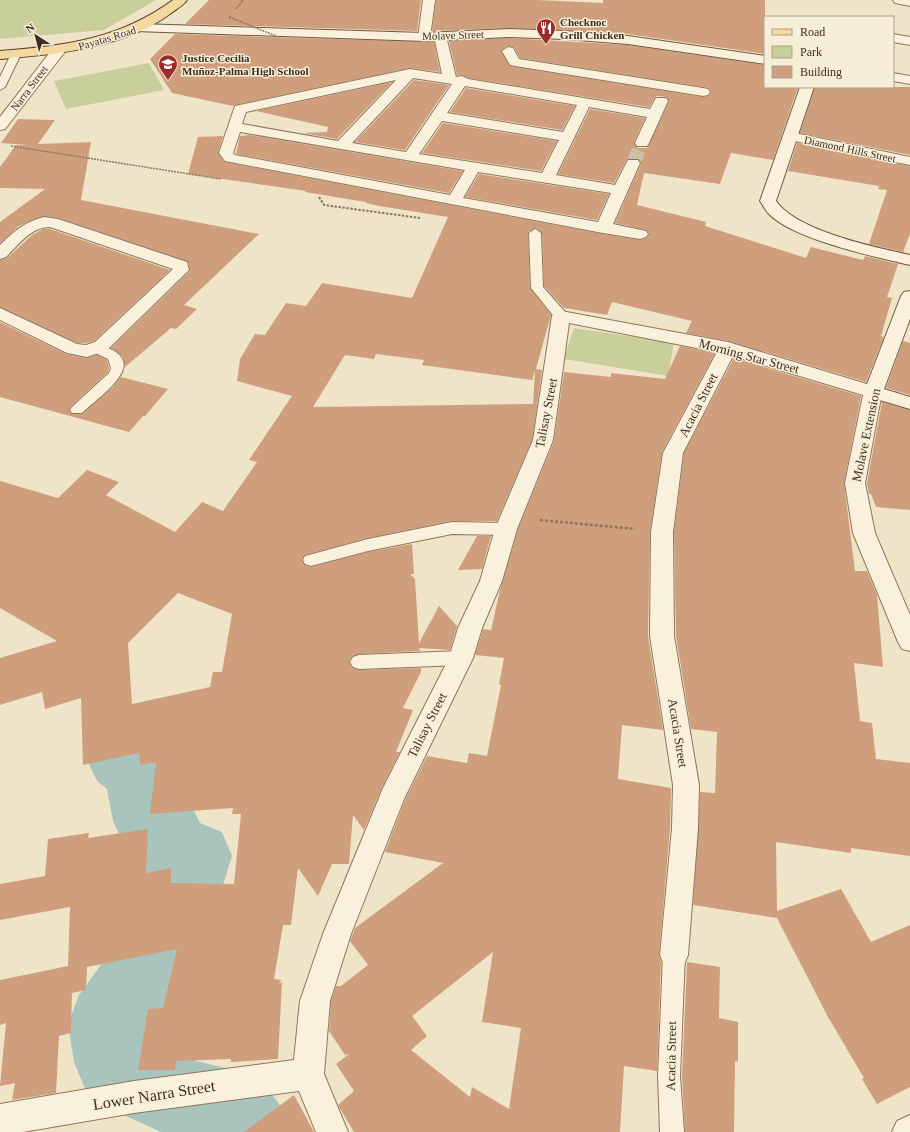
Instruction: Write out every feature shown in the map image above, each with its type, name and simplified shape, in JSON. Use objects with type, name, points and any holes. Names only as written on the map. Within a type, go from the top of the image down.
[{"type":"main road","name":"Payatas Road","points":[[0,54],[58,50],[82,46],[139,28],[181,0]]},
{"type":"street","points":[[424,37],[429,0]]},
{"type":"street","points":[[899,0],[910,2]]},
{"type":"street","name":"Molave Street","points":[[139,28],[424,37],[509,33],[565,35],[628,40],[764,60]]},
{"type":"street","points":[[410,157],[438,116],[456,79],[440,36]]},
{"type":"street","points":[[894,38],[910,41]]},
{"type":"street","name":"Narra Street","points":[[0,126],[58,50]]},
{"type":"street","points":[[508,51],[515,62],[703,92]]},
{"type":"street","points":[[410,73],[340,146],[310,157],[227,156],[240,109],[247,106],[410,73],[456,79],[655,114]]},
{"type":"street","points":[[894,77],[910,80]]},
{"type":"street","points":[[642,143],[668,86]]},
{"type":"street","points":[[807,88],[768,201],[775,212],[797,225],[834,239],[910,260]]},
{"type":"street","points":[[547,178],[585,102]]},
{"type":"street","points":[[438,116],[568,137]]},
{"type":"street","points":[[234,127],[310,157],[454,201],[640,234]]},
{"type":"street","name":"Diamond Hills Street","points":[[790,136],[910,161]]},
{"type":"street","points":[[340,146],[620,190]]},
{"type":"street","points":[[603,228],[633,163]]},
{"type":"street","points":[[454,201],[474,167]]},
{"type":"street","points":[[0,254],[26,229],[44,221],[52,222],[181,266],[181,270],[101,346],[88,351],[73,349],[0,312]]},
{"type":"street","name":"Molave Extension","points":[[910,296],[874,392],[855,483],[864,533],[910,642]]},
{"type":"street","name":"Morning Star Street","points":[[561,316],[728,348],[910,403]]},
{"type":"street","name":"Talisay Street","points":[[332,1132],[308,1074],[315,1001],[337,934],[392,796],[461,658],[470,628],[491,581],[509,524],[543,440],[561,316]]},
{"type":"street","name":"Acacia Street","points":[[674,955],[685,828],[686,786],[662,636],[662,532],[673,453],[728,348]]},
{"type":"street","name":"Lower Narra Street","points":[[0,1120],[134,1097],[215,1085],[308,1074]]},
{"type":"lane","points":[[0,88],[16,54]]},
{"type":"lane","points":[[535,233],[537,288],[561,316]]},
{"type":"lane","points":[[77,410],[114,375],[118,368],[118,361],[113,356],[96,348]]},
{"type":"lane","points":[[311,560],[368,545],[452,528],[509,524]]},
{"type":"lane","points":[[359,662],[461,658]]},
{"type":"lane","name":"Acacia Street","points":[[672,1132],[669,1076],[674,955]]},
{"type":"path","points":[[229,18],[276,36]]},
{"type":"path","points":[[8,145],[225,180]]},
{"type":"path","points":[[318,196],[324,206],[426,219]]},
{"type":"path","points":[[509,524],[662,532]]},
{"type":"green space","points":[[0,0],[156,0],[104,30],[0,39]]},
{"type":"green space","points":[[149,63],[164,90],[66,109],[54,81]]},
{"type":"green space","points":[[574,328],[674,343],[668,376],[564,359]]},
{"type":"building","points":[[209,0],[421,0],[417,31],[185,24]]},
{"type":"building","points":[[436,0],[537,0],[603,3],[603,0],[765,0],[764,54],[628,34],[509,28],[432,31]]},
{"type":"building","points":[[175,34],[434,42],[440,72],[410,68],[233,106],[172,93],[150,59]]},
{"type":"building","points":[[509,38],[628,45],[764,65],[764,88],[798,88],[773,160],[731,153],[720,184],[644,173],[637,205],[706,222],[705,226],[806,258],[811,247],[863,260],[865,256],[898,264],[887,297],[892,298],[881,336],[884,337],[866,382],[728,341],[686,333],[692,321],[612,302],[607,315],[564,308],[544,286],[542,233],[536,228],[528,232],[530,288],[551,315],[536,369],[542,370],[532,440],[497,521],[452,521],[368,538],[305,555],[302,559],[305,565],[311,567],[368,552],[412,544],[414,574],[410,574],[415,579],[419,643],[439,606],[457,626],[450,650],[419,648],[420,651],[359,654],[353,656],[349,661],[352,668],[359,670],[421,668],[421,672],[403,708],[413,710],[396,752],[400,752],[382,787],[364,830],[353,815],[349,864],[332,864],[318,896],[298,868],[291,925],[283,925],[274,979],[281,980],[279,984],[282,982],[278,1059],[231,1062],[231,1059],[176,1061],[175,1070],[138,1070],[148,1009],[163,1008],[177,949],[87,967],[86,990],[72,993],[71,1033],[59,1036],[56,1093],[12,1100],[15,1083],[0,1086],[6,1023],[0,1025],[0,980],[68,966],[70,907],[0,920],[0,884],[45,876],[48,839],[89,833],[88,838],[148,829],[146,873],[171,868],[171,883],[234,884],[241,814],[232,814],[233,808],[150,814],[156,762],[140,765],[139,753],[83,765],[81,698],[45,709],[42,692],[0,705],[0,658],[57,641],[0,608],[0,481],[58,498],[87,470],[119,482],[106,495],[175,532],[202,502],[223,511],[257,462],[249,460],[292,396],[237,381],[240,359],[255,334],[265,335],[286,303],[306,306],[322,283],[412,298],[448,217],[379,206],[366,202],[305,192],[306,191],[188,174],[198,137],[223,136],[218,153],[225,162],[603,234],[640,240],[647,238],[649,233],[646,230],[615,223],[641,164],[639,159],[627,159],[614,183],[558,174],[590,109],[645,118],[634,142],[637,148],[647,148],[669,102],[667,97],[656,96],[649,107],[457,75],[449,41]],"holes":[[[507,46],[514,47],[520,58],[709,88],[711,93],[708,96],[703,97],[510,66],[501,51]],[[376,354],[424,360],[422,365],[532,380],[535,371],[533,404],[313,407],[345,355],[374,359]],[[178,593],[232,614],[222,672],[213,672],[210,687],[132,704],[128,643]]]},
{"type":"building","points":[[414,80],[449,85],[405,150],[355,142]]},
{"type":"building","points":[[392,82],[337,139],[302,133],[327,132],[328,127],[256,111]]},
{"type":"building","points":[[910,87],[910,155],[800,133],[815,88]]},
{"type":"building","points":[[466,88],[575,106],[562,130],[450,112]]},
{"type":"building","points":[[18,119],[55,120],[38,144],[91,142],[81,200],[259,234],[184,305],[197,309],[176,329],[171,328],[125,367],[123,357],[111,348],[190,271],[188,262],[58,218],[44,216],[19,226],[0,243],[0,222],[45,189],[0,188],[0,167],[16,145],[28,145],[1,143]]},
{"type":"building","points":[[443,123],[557,141],[541,171],[422,153]]},
{"type":"building","points":[[250,135],[463,171],[449,193],[236,154],[240,136]]},
{"type":"building","points":[[797,143],[910,166],[910,234],[903,252],[869,244],[887,190],[878,189],[879,186],[788,171]]},
{"type":"building","points":[[479,174],[609,194],[597,220],[465,197]]},
{"type":"building","points":[[43,229],[50,229],[170,270],[94,341],[77,343],[0,307],[0,260],[7,258],[32,235]]},
{"type":"building","points":[[0,322],[66,354],[87,358],[97,355],[107,360],[109,368],[108,372],[71,406],[69,411],[72,414],[83,414],[113,387],[121,377],[168,389],[129,432],[0,397]]},
{"type":"building","points":[[903,341],[910,343],[910,395],[886,388]]},
{"type":"building","points":[[680,346],[715,353],[662,452],[650,532],[648,636],[663,730],[622,725],[618,779],[671,788],[670,828],[659,955],[661,962],[657,1071],[624,1066],[620,1132],[354,1132],[338,1105],[354,1091],[336,1064],[349,1054],[345,1055],[329,1031],[331,1001],[336,986],[341,986],[368,965],[350,941],[355,928],[443,863],[385,852],[405,800],[427,756],[467,763],[469,753],[487,756],[501,685],[499,685],[504,658],[475,655],[483,629],[491,630],[500,590],[518,529],[554,441],[564,372],[611,377],[611,373],[665,379]],"holes":[[[493,952],[482,1022],[521,1028],[509,1109],[472,1087],[470,1097],[411,1050],[427,1036],[412,1016]]]},
{"type":"building","points":[[734,358],[861,396],[844,483],[855,571],[867,571],[877,595],[883,667],[854,663],[860,721],[872,723],[876,759],[910,763],[910,856],[851,848],[851,853],[776,842],[777,911],[841,889],[871,942],[910,925],[910,1087],[877,1104],[862,1079],[864,1078],[828,1017],[777,918],[693,905],[700,792],[715,793],[717,732],[691,729],[676,636],[674,532],[684,453]]},
{"type":"building","points":[[882,402],[910,410],[910,510],[876,507],[871,494],[869,494],[867,483]]},
{"type":"building","points":[[477,536],[491,536],[482,569],[458,570]]},
{"type":"building","points":[[687,962],[720,967],[719,1018],[738,1022],[738,1062],[735,1061],[734,1132],[685,1132],[682,1076]]},
{"type":"building","points":[[294,1095],[314,1132],[244,1132]]},
{"type":"waterway","points":[[121,760],[138,772],[149,821],[167,830],[173,849],[196,856],[174,920],[156,961],[128,994],[108,1024],[115,1062],[154,1085],[191,1102],[230,1111],[248,1132]]},
{"type":"tunnel","points":[[633,163],[642,143]]},
{"type":"place","name":"Checknoc Grill Chicken","points":[[546,45]]},
{"type":"place","name":"Justice Cecilia Muñoz-Palma High School","points":[[168,81]]}]
